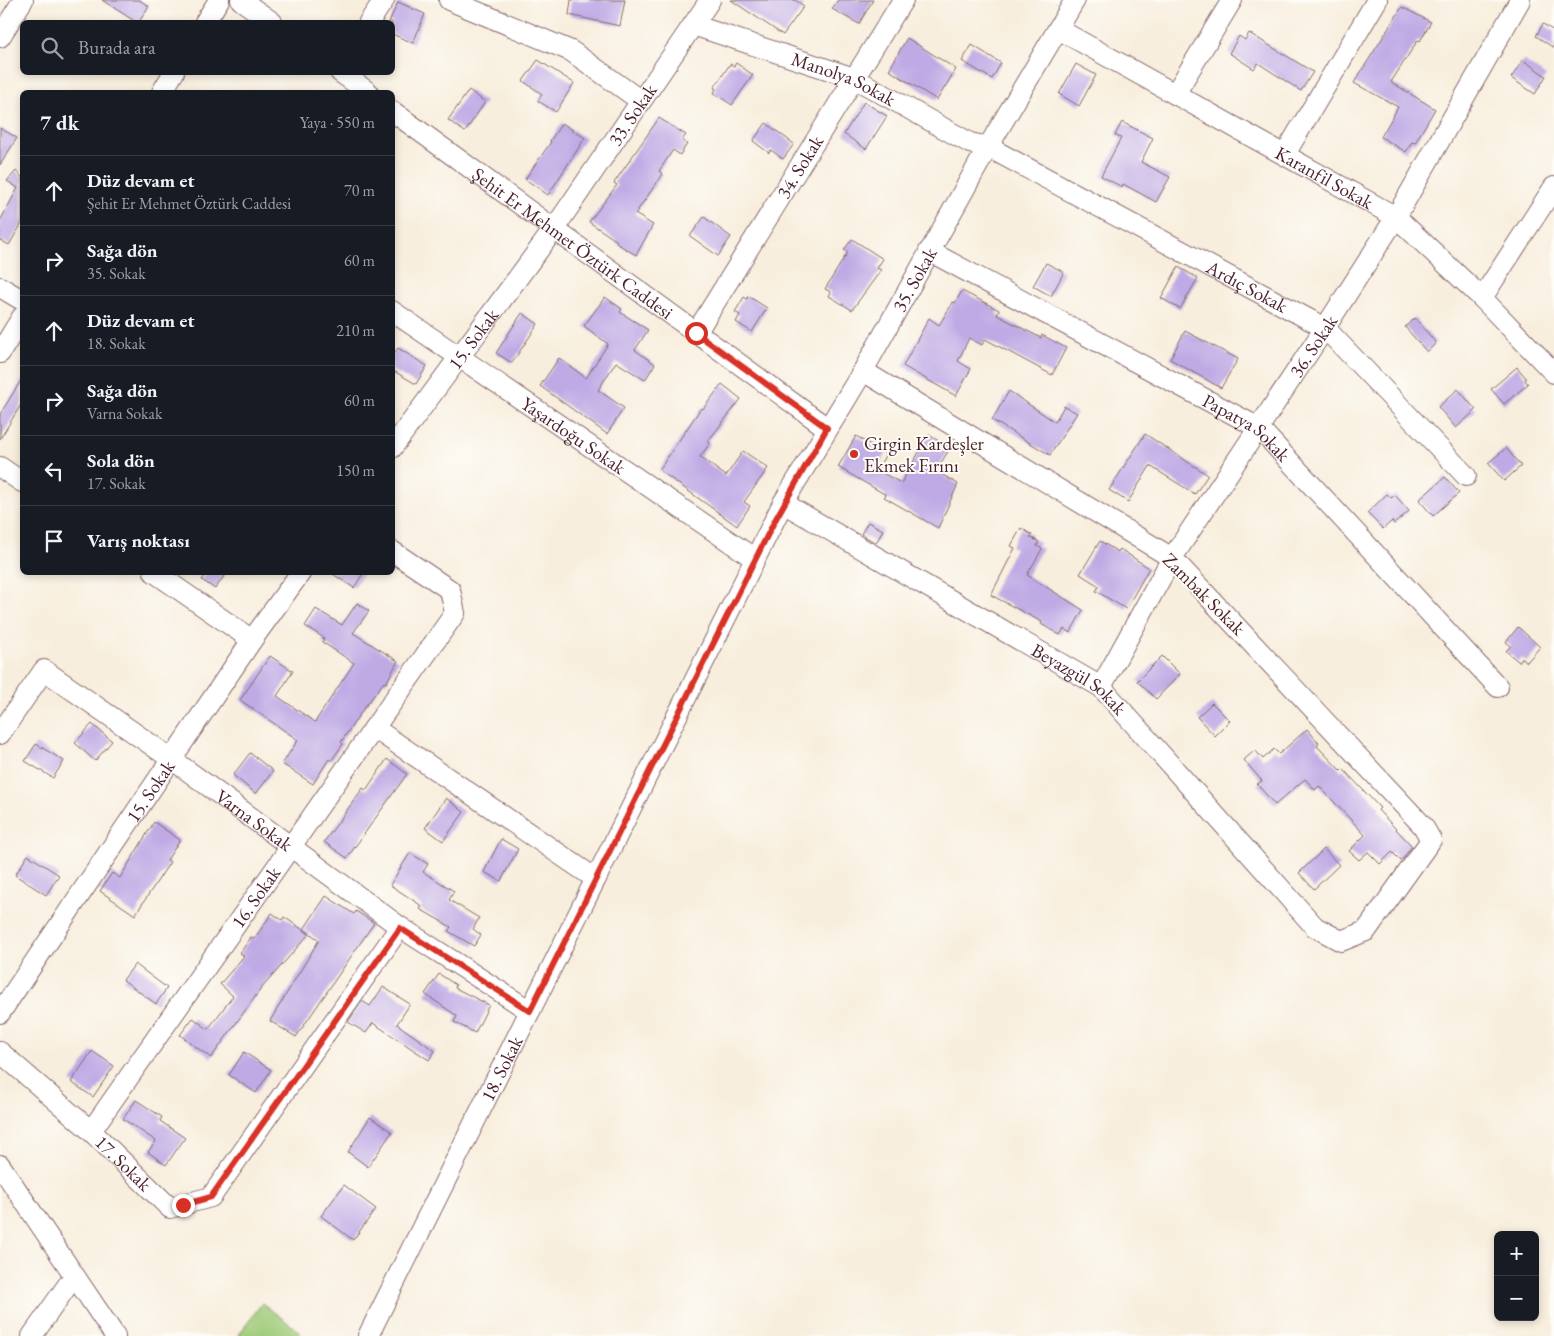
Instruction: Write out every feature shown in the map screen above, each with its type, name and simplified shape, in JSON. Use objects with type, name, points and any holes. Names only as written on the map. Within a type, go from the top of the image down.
[{"type":"street","points":[[0,37],[23,0]]},
{"type":"street","points":[[206,20],[219,0]]},
{"type":"street","points":[[241,0],[269,20]]},
{"type":"street","points":[[371,20],[384,0]]},
{"type":"street","points":[[449,0],[571,51],[641,101]]},
{"type":"street","name":"33. Sokak","points":[[554,229],[710,0]]},
{"type":"street","name":"34. Sokak","points":[[696,333],[903,0]]},
{"type":"street","name":"35. Sokak","points":[[755,559],[784,503],[827,428],[863,371],[988,147],[1075,0]]},
{"type":"street","points":[[1176,94],[1232,0]]},
{"type":"street","points":[[1285,154],[1377,0]]},
{"type":"street","name":"36. Sokak","points":[[1101,687],[1172,558],[1325,328],[1396,217],[1520,0]]},
{"type":"street","name":"Manolya Sokak","points":[[693,25],[854,78],[970,142],[988,147]]},
{"type":"street","name":"Karanfil Sokak","points":[[1058,29],[1396,217],[1482,298],[1554,373]]},
{"type":"street","points":[[163,90],[172,75]]},
{"type":"street","points":[[344,75],[365,90]]},
{"type":"street","name":"Şehit Er Mehmet Öztürk Caddesi","points":[[395,113],[827,428]]},
{"type":"street","name":"Ardıç Sokak","points":[[988,147],[1325,328],[1466,476]]},
{"type":"street","points":[[1482,298],[1554,187]]},
{"type":"street","name":"15. Sokak","points":[[395,444],[554,229]]},
{"type":"street","name":"Papatya Sokak","points":[[929,251],[1259,428],[1498,687]]},
{"type":"street","points":[[0,287],[20,299]]},
{"type":"street","name":"Yaşardoğu Sokak","points":[[395,313],[755,559]]},
{"type":"street","points":[[0,353],[20,320]]},
{"type":"street","name":"Zambak Sokak","points":[[863,371],[1172,558],[1423,826]]},
{"type":"street","points":[[0,467],[20,481]]},
{"type":"street","name":"Beyazgül Sokak","points":[[784,503],[1101,687],[1315,926],[1341,941],[1366,932],[1431,840],[1423,826]]},
{"type":"street","name":"16. Sokak","points":[[92,1131],[455,613],[450,590],[395,553]]},
{"type":"street","name":"18. Sokak","points":[[368,1336],[755,559]]},
{"type":"street","points":[[158,575],[252,640]]},
{"type":"street","name":"15. Sokak","points":[[0,1012],[173,760],[252,640],[300,575]]},
{"type":"street","name":"Varna Sokak","points":[[0,734],[44,670],[173,760],[400,928],[530,1011]]},
{"type":"street","points":[[374,728],[596,879]]},
{"type":"street","name":"17. Sokak","points":[[0,1052],[92,1131],[170,1208],[211,1197],[400,928]]},
{"type":"street","points":[[0,1165],[115,1336]]},
{"type":"street","points":[[32,1336],[74,1276]]},
{"type":"green space","points":[[262,1303],[300,1332],[297,1336],[238,1336]]},
{"type":"building","points":[[102,0],[139,0],[149,6],[140,20],[133,20]]},
{"type":"building","points":[[571,0],[625,0],[620,26],[569,15]]},
{"type":"building","points":[[731,0],[795,0],[804,6],[783,35]]},
{"type":"building","points":[[838,0],[873,0],[859,24],[832,9]]},
{"type":"building","points":[[398,2],[425,14],[413,43],[395,35],[395,20],[390,20]]},
{"type":"building","points":[[1402,7],[1431,22],[1391,82],[1435,109],[1415,143],[1412,142],[1406,152],[1381,137],[1398,107],[1354,83]]},
{"type":"building","points":[[1543,24],[1554,31],[1554,48],[1536,36]]},
{"type":"building","points":[[1249,33],[1313,72],[1301,91],[1258,63],[1254,69],[1229,53],[1239,36],[1245,40]]},
{"type":"building","points":[[907,38],[956,69],[937,100],[889,70]]},
{"type":"building","points":[[972,45],[1001,63],[992,79],[962,61]]},
{"type":"building","points":[[538,60],[574,83],[556,112],[538,101],[542,94],[523,81]]},
{"type":"building","points":[[1523,60],[1546,76],[1535,94],[1511,78]]},
{"type":"building","points":[[736,63],[753,75],[732,105],[714,93],[716,89],[714,88],[730,64],[734,66]]},
{"type":"building","points":[[1076,64],[1096,75],[1079,106],[1059,94]]},
{"type":"building","points":[[469,90],[485,102],[465,132],[448,120]]},
{"type":"building","points":[[864,102],[887,116],[866,149],[844,134]]},
{"type":"building","points":[[659,118],[686,135],[682,140],[687,144],[680,155],[673,150],[659,171],[663,174],[635,214],[653,225],[636,255],[616,243],[617,241],[589,222],[617,185],[614,183]]},
{"type":"building","points":[[1122,122],[1153,138],[1141,162],[1170,177],[1156,202],[1123,184],[1122,187],[1101,176],[1121,138],[1115,135]]},
{"type":"building","points":[[562,123],[585,138],[548,195],[525,179]]},
{"type":"building","points":[[766,123],[794,144],[783,159],[771,150],[769,153],[753,141]]},
{"type":"building","points":[[0,128],[17,138],[0,165]]},
{"type":"building","points":[[16,171],[20,175],[20,226],[9,245],[0,240],[0,221],[18,188],[7,181]]},
{"type":"building","points":[[704,217],[731,237],[718,256],[690,236]]},
{"type":"building","points":[[852,239],[883,259],[877,268],[881,270],[852,310],[829,296],[831,292],[825,289],[848,252],[844,250]]},
{"type":"building","points":[[1046,263],[1064,272],[1051,296],[1033,286]]},
{"type":"building","points":[[1178,267],[1198,278],[1180,309],[1161,298]]},
{"type":"building","points":[[962,291],[999,310],[997,315],[1041,338],[1042,335],[1066,348],[1052,375],[985,339],[982,345],[969,338],[958,361],[971,369],[956,396],[903,366],[929,318],[939,325]]},
{"type":"building","points":[[748,296],[767,308],[752,332],[736,322],[740,315],[735,312],[744,297],[747,299]]},
{"type":"building","points":[[605,297],[622,309],[620,312],[648,330],[635,350],[655,364],[645,380],[616,362],[598,390],[624,408],[607,434],[540,386],[559,358],[586,378],[608,344],[584,326]]},
{"type":"building","points":[[522,313],[538,324],[512,363],[496,353]]},
{"type":"building","points":[[1415,318],[1436,343],[1427,352],[1405,327]]},
{"type":"building","points":[[1185,331],[1238,359],[1221,388],[1170,359]]},
{"type":"building","points":[[398,348],[427,366],[416,384],[395,372],[395,352]]},
{"type":"building","points":[[1517,367],[1526,378],[1525,380],[1528,384],[1504,404],[1491,389]]},
{"type":"building","points":[[20,382],[20,406],[0,439],[0,414]]},
{"type":"building","points":[[722,384],[741,399],[708,441],[710,443],[700,457],[726,476],[743,451],[768,468],[744,502],[750,506],[737,526],[659,470],[701,408],[703,409]]},
{"type":"building","points":[[1458,389],[1476,410],[1456,428],[1438,407]]},
{"type":"building","points":[[1009,391],[1055,422],[1064,406],[1077,413],[1050,455],[992,420]]},
{"type":"building","points":[[1145,434],[1208,475],[1195,494],[1150,466],[1128,502],[1109,490]]},
{"type":"building","points":[[929,435],[950,448],[936,471],[958,484],[938,528],[884,497],[886,495],[838,467],[856,436],[886,454],[877,470],[901,483]]},
{"type":"building","points":[[1506,448],[1521,466],[1504,481],[1488,463]]},
{"type":"building","points":[[1445,477],[1459,493],[1433,516],[1419,500]]},
{"type":"building","points":[[1387,494],[1391,498],[1395,495],[1409,511],[1394,524],[1392,521],[1383,529],[1367,513]]},
{"type":"building","points":[[868,522],[883,530],[876,543],[861,534]]},
{"type":"building","points":[[1021,528],[1032,535],[1030,537],[1039,542],[1037,546],[1042,549],[1027,575],[1083,610],[1070,633],[1064,629],[1060,635],[1041,624],[1042,622],[991,595],[1015,548],[1011,546]]},
{"type":"building","points":[[1100,541],[1118,552],[1120,549],[1149,568],[1126,609],[1096,591],[1099,586],[1080,574]]},
{"type":"building","points":[[205,575],[225,575],[215,589],[202,580]]},
{"type":"building","points":[[334,575],[362,575],[354,588]]},
{"type":"building","points":[[357,603],[369,611],[353,633],[398,661],[386,683],[384,682],[364,708],[341,742],[343,744],[331,761],[329,759],[313,784],[282,764],[298,740],[240,700],[270,656],[293,671],[277,696],[315,722],[354,663],[322,642],[324,638],[305,626],[316,609],[342,625]]},
{"type":"building","points":[[1518,627],[1540,647],[1527,662],[1522,658],[1519,662],[1506,651],[1511,646],[1506,642]]},
{"type":"building","points":[[1162,656],[1180,674],[1156,699],[1137,681]]},
{"type":"building","points":[[1212,703],[1230,721],[1215,736],[1197,717]]},
{"type":"building","points":[[92,724],[112,741],[95,761],[75,743]]},
{"type":"building","points":[[1307,729],[1319,743],[1317,746],[1365,792],[1380,808],[1378,810],[1412,846],[1401,861],[1392,852],[1380,864],[1368,852],[1359,860],[1349,851],[1365,835],[1319,786],[1315,790],[1305,779],[1275,805],[1257,784],[1262,781],[1244,760],[1255,750],[1263,759],[1274,749],[1279,754]]},
{"type":"building","points":[[36,744],[64,761],[53,778],[25,761]]},
{"type":"building","points":[[250,753],[273,771],[256,794],[233,775]]},
{"type":"building","points":[[387,759],[407,774],[347,858],[324,842],[363,788],[366,790]]},
{"type":"building","points":[[446,798],[464,812],[443,841],[425,828]]},
{"type":"building","points":[[154,822],[180,840],[167,860],[170,862],[135,915],[100,891],[112,873],[120,878]]},
{"type":"building","points":[[501,839],[518,849],[501,881],[484,872]]},
{"type":"building","points":[[1324,849],[1339,865],[1314,889],[1299,873]]},
{"type":"building","points":[[410,853],[428,864],[423,872],[454,891],[449,900],[479,918],[473,929],[481,935],[474,946],[448,931],[451,927],[420,909],[422,906],[390,885]]},
{"type":"building","points":[[28,855],[59,875],[46,895],[15,875]]},
{"type":"building","points":[[326,896],[354,914],[356,911],[374,923],[296,1037],[270,1021],[319,940],[304,929]]},
{"type":"building","points":[[272,913],[282,920],[284,917],[309,934],[260,990],[211,1058],[180,1035],[193,1018],[208,1029],[233,996],[220,984],[244,956],[240,953],[251,937],[254,939]]},
{"type":"building","points":[[135,964],[167,988],[156,1004],[123,980]]},
{"type":"building","points":[[439,974],[456,985],[455,988],[489,1005],[475,1033],[454,1022],[457,1016],[425,994]]},
{"type":"building","points":[[383,987],[410,1004],[397,1024],[435,1051],[429,1060],[373,1023],[366,1033],[348,1022],[362,1001],[370,1006]]},
{"type":"building","points":[[92,1051],[114,1066],[93,1097],[71,1082]]},
{"type":"building","points":[[244,1052],[271,1070],[256,1093],[229,1075]]},
{"type":"building","points":[[136,1100],[162,1117],[160,1121],[185,1138],[166,1165],[148,1152],[156,1141],[123,1119]]},
{"type":"building","points":[[370,1117],[392,1132],[368,1167],[348,1152]]},
{"type":"building","points":[[344,1185],[376,1209],[353,1240],[321,1216]]},
{"type":"place","name":"Girgin Kardeşler Ekmek Fırını","points":[[854,454]]},
{"type":"route","points":[[183,1205],[211,1197],[400,928],[530,1011],[774,522],[827,428],[696,333]]}]
